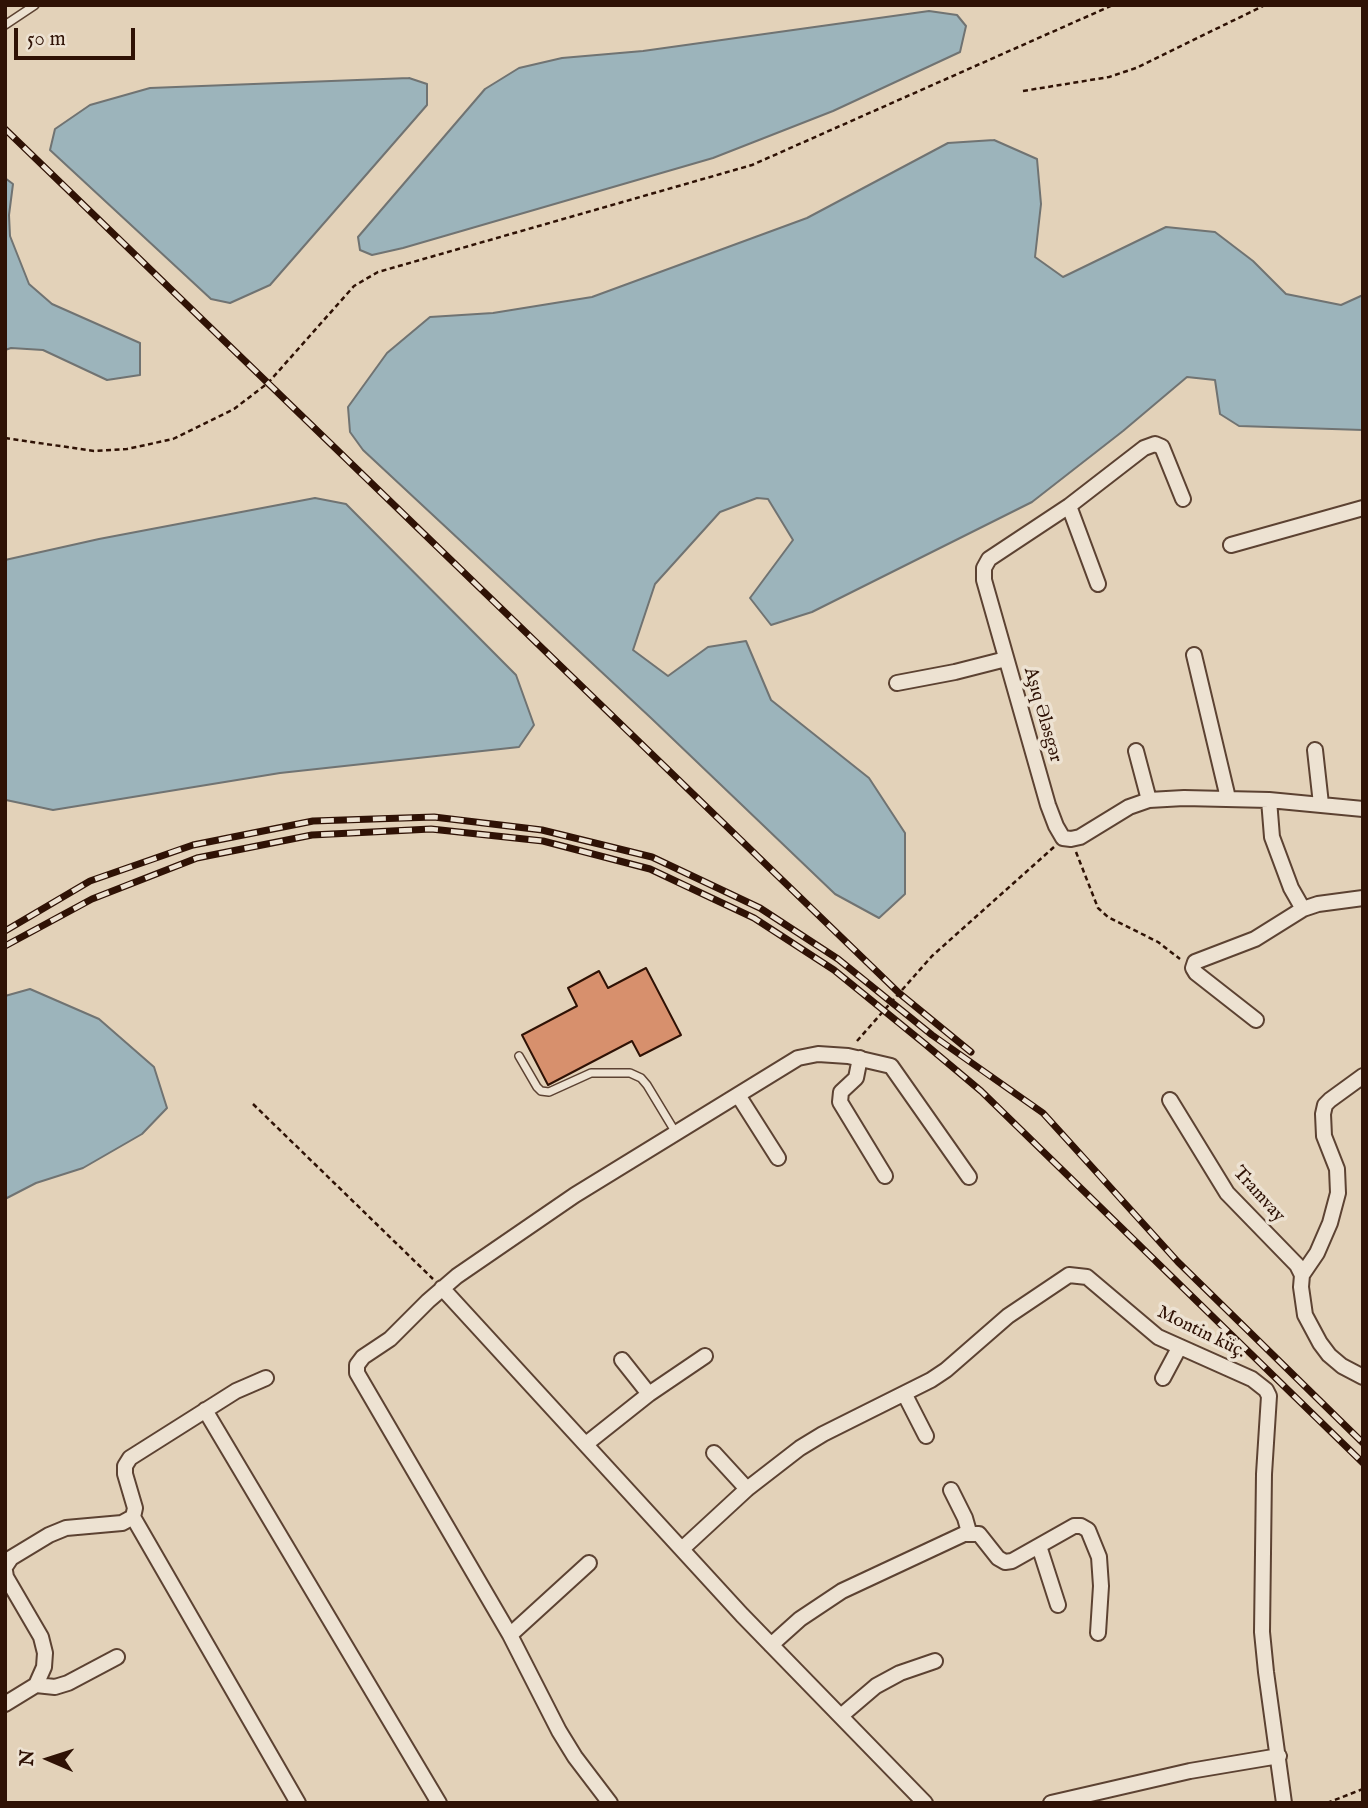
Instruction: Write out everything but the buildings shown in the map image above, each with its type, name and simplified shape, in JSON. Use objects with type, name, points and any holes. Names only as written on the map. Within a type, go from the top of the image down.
[{"type":"street","name":"Aşıq Ələsgər","points":[[1067,838],[1048,805],[984,580],[984,568],[989,559],[1069,506],[1144,448],[1155,444],[1162,447],[1183,499]]},
{"type":"street","points":[[1069,506],[1098,584]]},
{"type":"street","points":[[1231,545],[1363,508]]},
{"type":"street","points":[[1195,655],[1228,798]]},
{"type":"street","points":[[897,683],[955,673],[1006,659]]},
{"type":"street","points":[[1315,750],[1321,804]]},
{"type":"street","points":[[1136,751],[1149,800]]},
{"type":"street","points":[[1067,838],[1080,837],[1129,807],[1149,800],[1228,798],[1363,809]]},
{"type":"street","points":[[1269,800],[1272,837],[1291,888],[1303,909]]},
{"type":"street","points":[[1256,1020],[1196,974],[1192,968],[1195,962],[1255,939],[1303,909],[1318,904],[1363,898]]},
{"type":"street","points":[[610,1803],[559,1731],[510,1635],[357,1373],[357,1365],[363,1357],[390,1339],[442,1288],[575,1195],[798,1058],[818,1054],[854,1057],[891,1066],[969,1177]]},
{"type":"street","points":[[854,1057],[856,1078],[841,1092],[840,1102],[885,1176]]},
{"type":"street","points":[[1363,1076],[1325,1105],[1324,1136],[1336,1169],[1338,1193],[1331,1223],[1317,1253],[1302,1275],[1301,1300],[1305,1315],[1329,1355],[1342,1366],[1363,1377]]},
{"type":"street","points":[[738,1095],[778,1158]]},
{"type":"street","name":"Tramvay","points":[[1170,1100],[1227,1193],[1297,1265],[1302,1275]]},
{"type":"street","name":"Montin küç.","points":[[682,1549],[747,1489],[800,1448],[823,1434],[905,1395],[946,1370],[1008,1316],[1069,1275],[1087,1277],[1143,1327],[1179,1348],[1252,1379],[1266,1390],[1269,1396],[1262,1632],[1284,1803]]},
{"type":"street","points":[[442,1288],[771,1645],[925,1803]]},
{"type":"street","points":[[1163,1378],[1179,1348]]},
{"type":"street","points":[[586,1444],[649,1394],[705,1356]]},
{"type":"street","points":[[622,1360],[649,1394]]},
{"type":"street","points":[[266,1378],[236,1391],[130,1458],[125,1466],[125,1474],[135,1508],[133,1517],[298,1803]]},
{"type":"street","points":[[905,1395],[926,1436]]},
{"type":"street","points":[[205,1410],[439,1803]]},
{"type":"street","points":[[714,1453],[747,1489]]},
{"type":"street","points":[[951,1490],[969,1532]]},
{"type":"street","points":[[5,1704],[36,1685],[44,1667],[45,1653],[41,1637],[6,1577],[5,1569],[11,1558],[66,1528],[122,1523],[133,1517]]},
{"type":"street","points":[[771,1645],[800,1619],[842,1591],[969,1532],[985,1538],[998,1558],[1005,1562],[1013,1561],[1074,1527],[1088,1530],[1099,1557],[1101,1586],[1098,1633]]},
{"type":"street","points":[[1039,1546],[1058,1605]]},
{"type":"street","points":[[510,1635],[589,1563]]},
{"type":"street","points":[[36,1685],[55,1687],[68,1683],[117,1657]]},
{"type":"street","points":[[842,1715],[876,1686],[935,1661]]},
{"type":"street","points":[[1051,1803],[1190,1771],[1279,1756]]},
{"type":"lane","points":[[5,25],[35,5]]},
{"type":"lane","points":[[519,1056],[541,1091],[549,1092],[591,1073],[630,1073],[647,1086],[676,1133]]},
{"type":"path","points":[[5,438],[94,451],[127,449],[173,439],[234,409],[268,383],[354,286],[378,272],[752,165],[1113,5]]},
{"type":"path","points":[[1023,91],[1110,77],[1136,68],[1265,5]]},
{"type":"path","points":[[854,1057],[856,1042],[932,956],[1067,838],[1098,908],[1108,917],[1158,942],[1192,968]]},
{"type":"path","points":[[253,1104],[442,1288]]},
{"type":"path","points":[[1327,1803],[1363,1789]]},
{"type":"water","points":[[929,11],[957,15],[966,26],[960,52],[833,111],[713,158],[403,248],[372,255],[360,250],[358,237],[485,89],[519,68],[562,58],[643,51]]},
{"type":"water","points":[[409,78],[427,84],[427,105],[270,285],[230,303],[211,299],[50,150],[55,129],[90,105],[150,88]]},
{"type":"water","points":[[994,140],[1037,159],[1041,204],[1035,257],[1063,277],[1166,227],[1215,232],[1253,261],[1286,294],[1341,305],[1363,295],[1363,430],[1239,426],[1220,414],[1215,380],[1187,377],[1032,502],[812,612],[771,625],[750,598],[793,540],[768,499],[757,498],[720,512],[655,584],[633,650],[668,676],[708,647],[746,641],[771,700],[869,778],[905,833],[905,894],[879,918],[835,894],[651,718],[363,450],[350,432],[348,407],[387,353],[430,317],[493,313],[592,297],[807,218],[948,143]]},
{"type":"water","points":[[5,178],[13,184],[9,215],[10,236],[29,284],[52,304],[140,343],[140,375],[107,380],[43,350],[5,350]]},
{"type":"water","points":[[315,498],[346,504],[516,675],[534,725],[519,747],[280,773],[53,810],[6,800],[5,560],[99,539]]},
{"type":"water","points":[[30,989],[99,1019],[154,1067],[167,1108],[142,1134],[83,1168],[36,1183],[5,1199],[5,996]]},
{"type":"railway","points":[[5,129],[899,993],[971,1052]]},
{"type":"railway","points":[[5,931],[90,881],[193,845],[313,821],[434,817],[542,830],[652,857],[760,908],[838,959],[932,1035],[1043,1113],[1178,1262],[1363,1443]]},
{"type":"railway","points":[[5,946],[92,899],[197,858],[312,835],[431,829],[543,841],[650,869],[754,918],[834,970],[925,1044],[981,1091],[1363,1463]]}]
